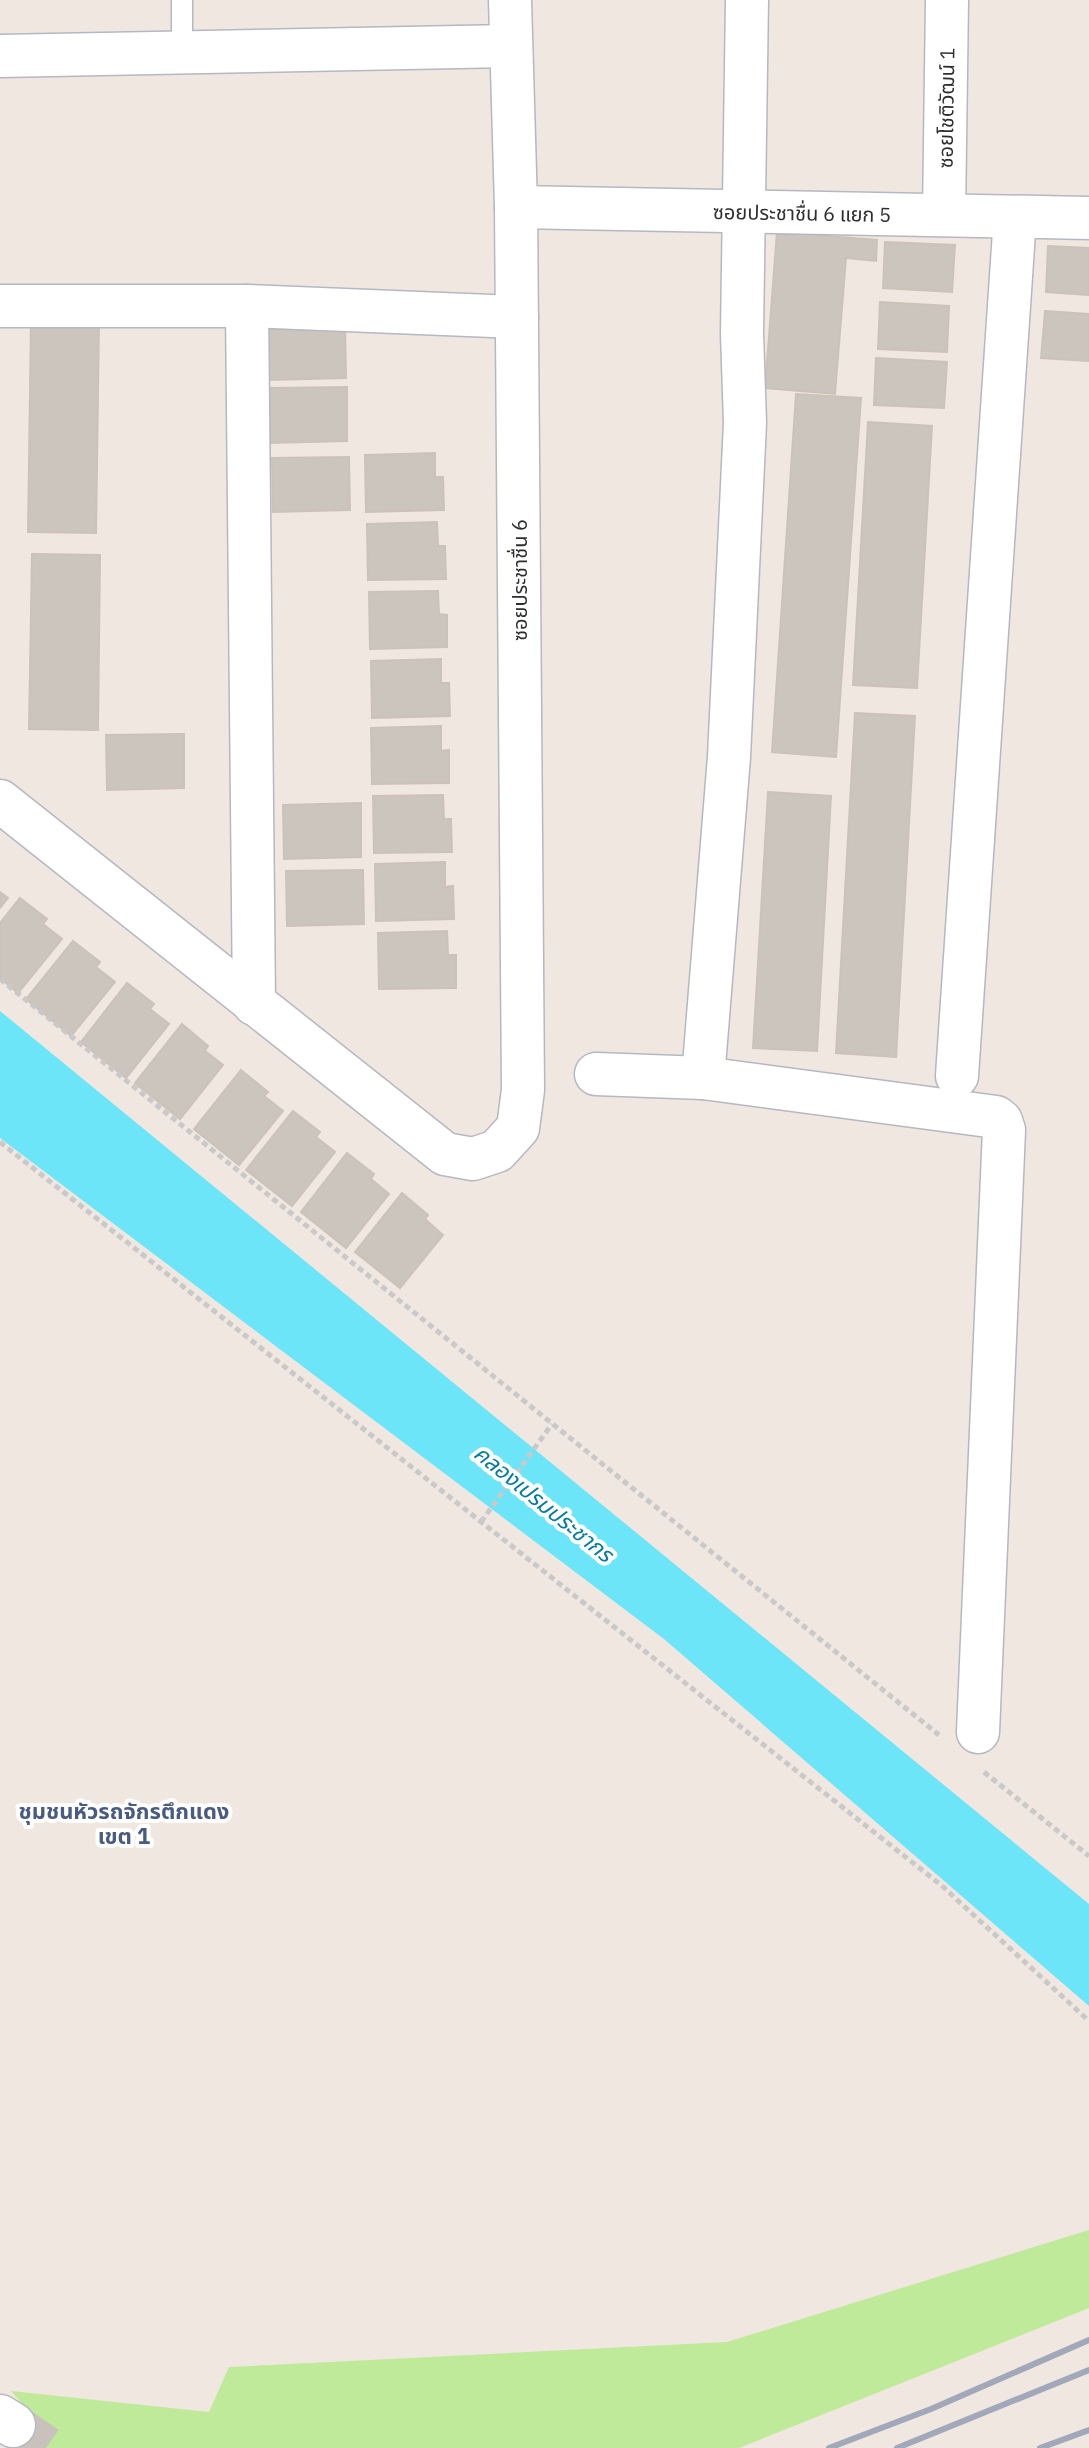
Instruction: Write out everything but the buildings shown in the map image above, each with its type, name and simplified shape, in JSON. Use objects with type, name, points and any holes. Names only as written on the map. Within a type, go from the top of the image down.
[{"type":"street","name":"ซอยประชาชื่น 6","points":[[254,1004],[445,1154],[473,1159],[497,1151],[518,1128],[523,1090],[516,207],[510,0]]},
{"type":"street","points":[[703,1078],[729,757],[745,423],[742,333],[747,0]]},
{"type":"street","name":"ซอยโชติวัฒน์ 1","points":[[944,215],[947,0]]},
{"type":"street","points":[[0,56],[509,46]]},
{"type":"street","name":"ซอยประชาชื่น 6 แยก 5","points":[[516,207],[1089,218]]},
{"type":"street","points":[[957,1076],[1015,217]]},
{"type":"street","points":[[0,306],[247,306],[517,317]]},
{"type":"street","points":[[247,306],[254,1004]]},
{"type":"street","points":[[0,801],[254,1004]]},
{"type":"street","points":[[596,1074],[703,1078],[996,1117],[1001,1121],[1004,1146],[969,1748]]},
{"type":"lane","points":[[182,0],[182,52]]},
{"type":"path","points":[[0,979],[552,1424],[969,1748],[1089,1856]]},
{"type":"path","points":[[0,1142],[941,1885],[1089,2021]]},
{"type":"path","points":[[481,1522],[552,1424]]},
{"type":"green space","points":[[1089,2230],[1089,2308],[739,2448],[16,2448],[27,2409],[11,2391],[209,2412],[229,2367],[727,2342]]},
{"type":"water","name":"คลองเปรมประชากร","points":[[0,1011],[1089,1904],[1089,2006],[664,1639],[0,1138]]},
{"type":"tunnel","points":[[13,2425],[46,2448]]},
{"type":"railway","points":[[829,2448],[931,2409],[1089,2340]]},
{"type":"railway","points":[[897,2448],[1089,2370]]},
{"type":"railway","points":[[1040,2448],[1089,2430]]},
{"type":"district","name":"ชุมชนหัวรถจักรตึกแดง เขต 1","points":[[124,1822]]}]
